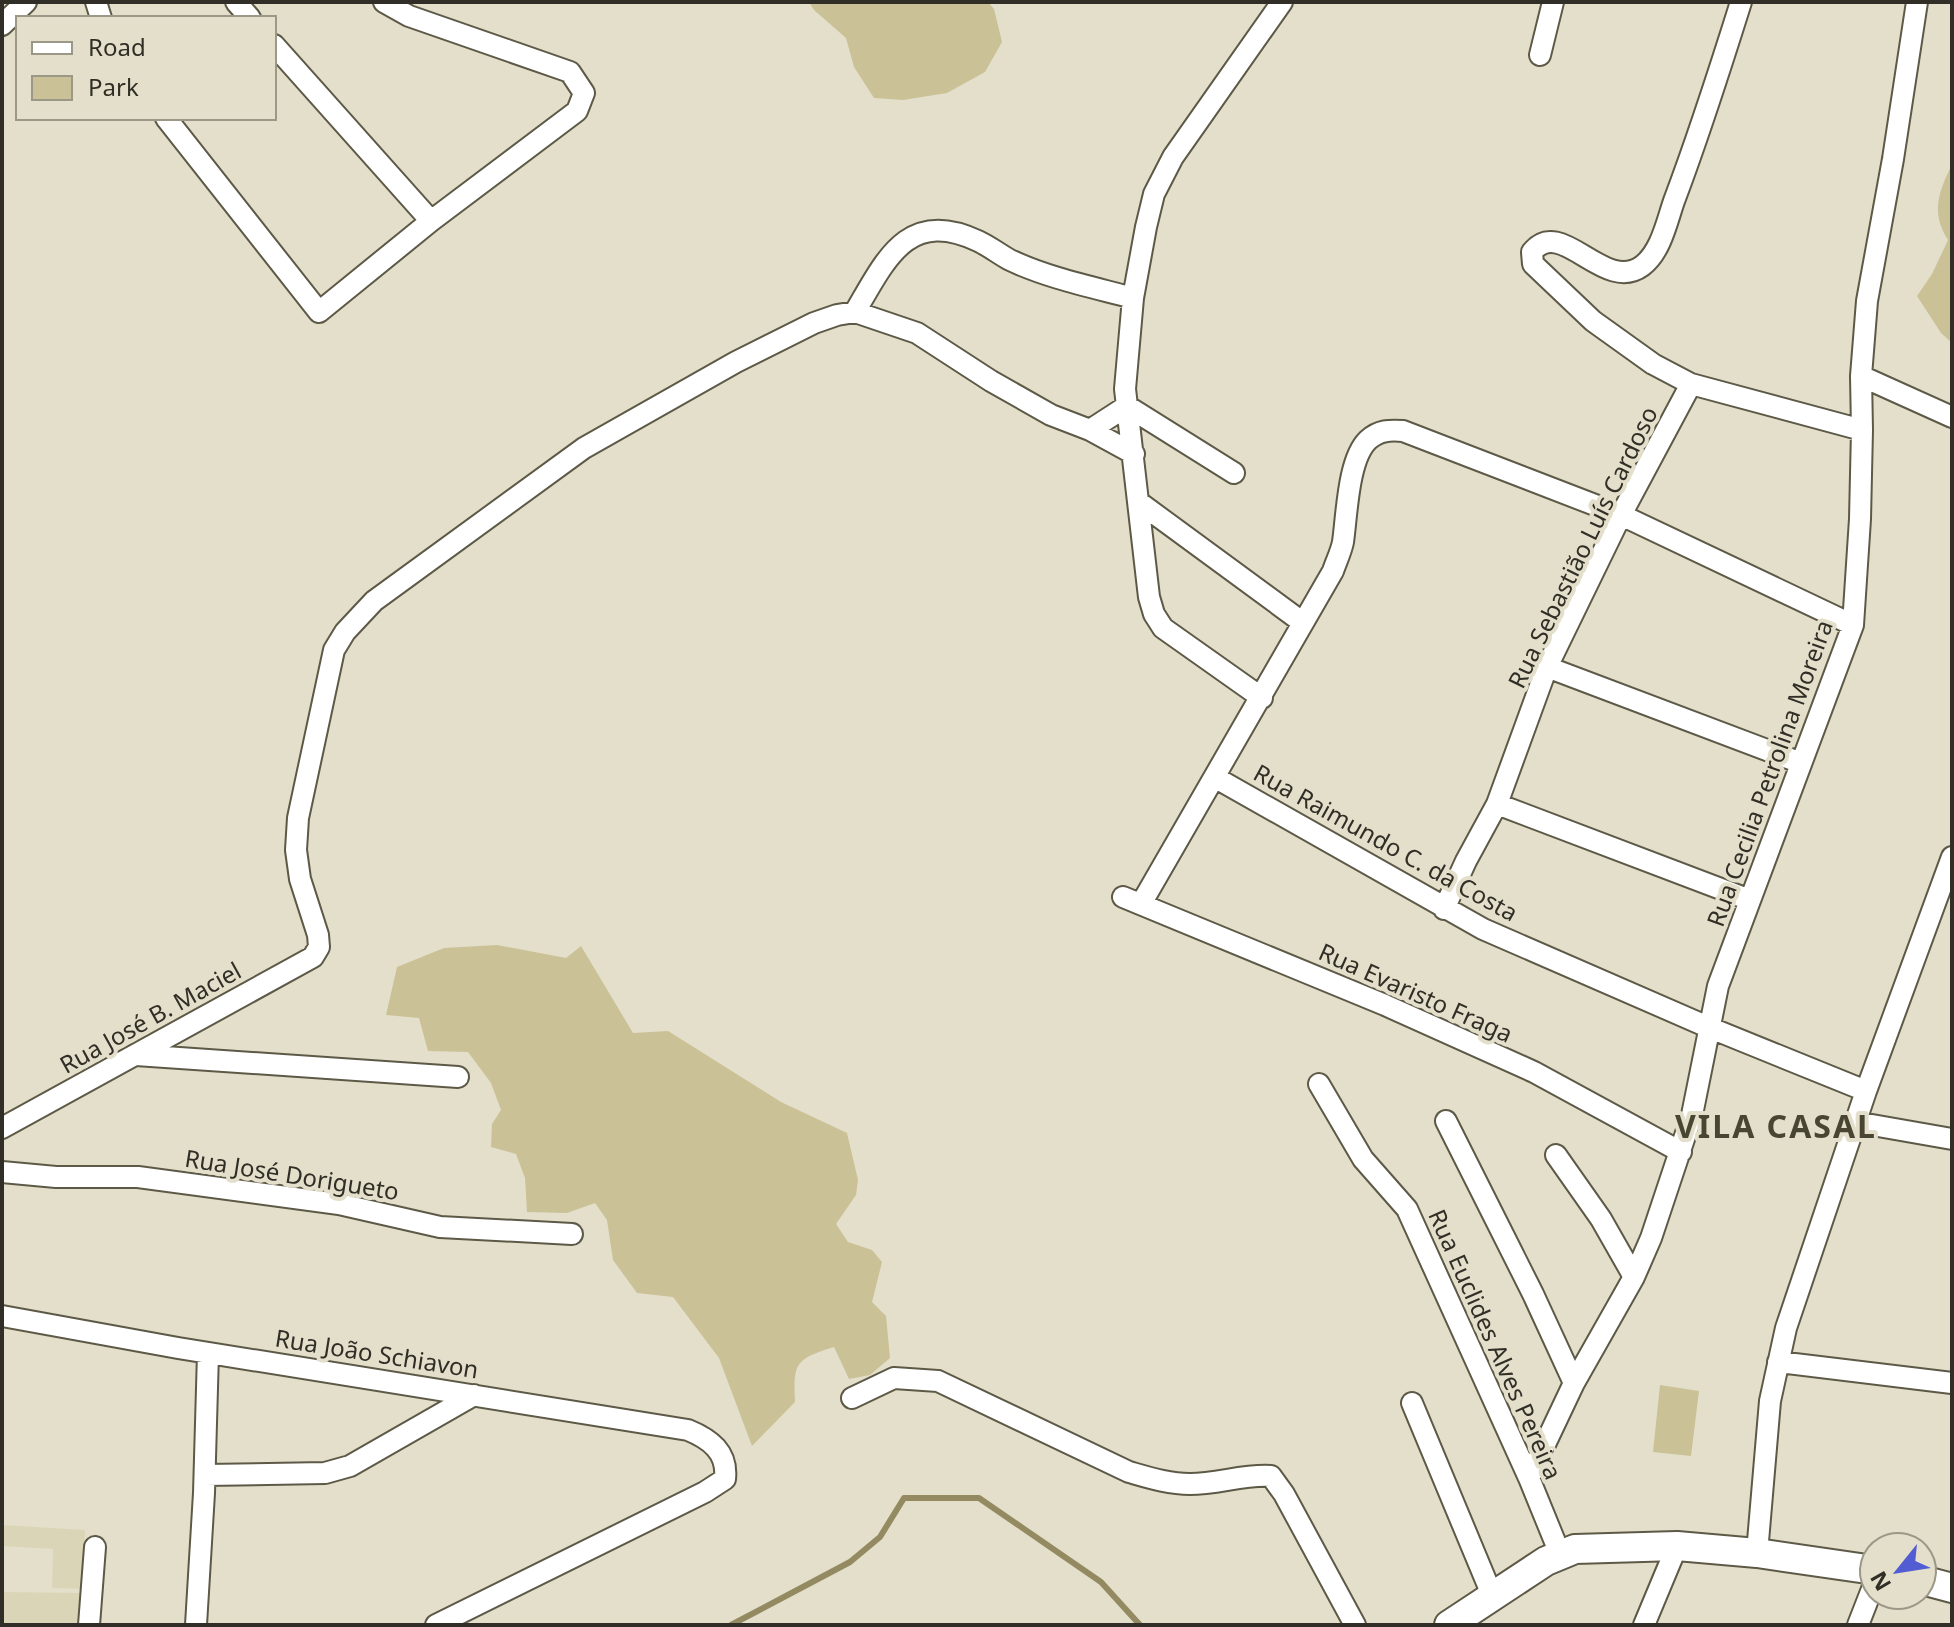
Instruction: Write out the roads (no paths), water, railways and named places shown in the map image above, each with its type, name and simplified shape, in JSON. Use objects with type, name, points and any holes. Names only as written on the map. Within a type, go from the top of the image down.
[{"type":"street","points":[[2,25],[26,2]]},
{"type":"street","points":[[168,120],[319,312],[431,221],[577,111],[584,93],[570,72],[409,16],[384,2]]},
{"type":"street","points":[[1262,698],[1163,628],[1154,614],[1149,597],[1125,389],[1133,298],[1154,194],[1173,157],[1282,2]]},
{"type":"street","points":[[1540,55],[1553,2]]},
{"type":"street","points":[[1741,2],[1701,131],[1656,249],[1649,258],[1641,267],[1623,272],[1601,267],[1570,247],[1549,240],[1538,244],[1532,252],[1533,264],[1593,321],[1653,364],[1691,384],[1862,430]]},
{"type":"street","name":"Rua Cecilia Petrolina Moreira","points":[[1529,1478],[1574,1383],[1634,1277],[1668,1193],[1703,1065],[1718,986],[1853,625],[1862,430],[1861,376],[1867,301],[1917,2]]},
{"type":"street","points":[[276,47],[431,221]]},
{"type":"street","points":[[1133,298],[1011,260],[979,241],[953,232],[928,229],[913,236],[891,255],[855,312],[917,333],[1051,415],[1090,430],[1134,454]]},
{"type":"street","name":"Rua José B. Maciel","points":[[2,1128],[313,957],[319,947],[318,935],[300,879],[296,850],[298,818],[334,650],[345,632],[374,601],[584,448],[736,362],[814,323],[855,312]]},
{"type":"street","points":[[1861,376],[1952,417]]},
{"type":"street","name":"Rua Sebastião Luís Cardoso","points":[[1444,909],[1497,804],[1547,667],[1621,515],[1691,384]]},
{"type":"street","points":[[1090,430],[1127,406]]},
{"type":"street","points":[[1127,406],[1234,473]]},
{"type":"street","points":[[1216,778],[1333,571],[1342,546],[1350,488],[1359,453],[1368,440],[1381,431],[1403,431],[1621,515],[1853,625]]},
{"type":"street","points":[[1140,503],[1302,622]]},
{"type":"street","points":[[1547,667],[1801,763]]},
{"type":"street","name":"Rua Evaristo Fraga","points":[[1216,778],[1132,901],[1385,1005],[1534,1072],[1681,1152]]},
{"type":"street","name":"Rua Raimundo C. da Costa","points":[[1216,778],[1483,929],[1708,1027],[1866,1091]]},
{"type":"street","points":[[1497,804],[1750,900]]},
{"type":"street","points":[[1757,1553],[1770,1401],[1786,1328],[1855,1122],[1952,857]]},
{"type":"street","points":[[136,1055],[458,1077]]},
{"type":"street","name":"Rua Euclides Alves Pereira","points":[[1319,1084],[1363,1159],[1407,1209],[1529,1478],[1560,1554]]},
{"type":"street","points":[[1446,1121],[1574,1383]]},
{"type":"street","points":[[1855,1122],[1952,1139]]},
{"type":"street","points":[[1556,1155],[1601,1219],[1634,1277]]},
{"type":"street","name":"Rua José Dorigueto","points":[[2,1172],[56,1177],[138,1177],[339,1204],[440,1227],[572,1234]]},
{"type":"street","name":"Rua João Schiavon","points":[[2,1316],[208,1353],[688,1430],[709,1438],[722,1455],[727,1468],[725,1479],[705,1492],[436,1625]]},
{"type":"street","points":[[196,1625],[208,1353]]},
{"type":"street","points":[[1778,1362],[1952,1383]]},
{"type":"street","points":[[852,1398],[894,1378],[938,1381],[1129,1472],[1160,1482],[1193,1484],[1249,1475],[1271,1476],[1284,1494],[1355,1625]]},
{"type":"street","points":[[205,1475],[325,1473],[350,1466],[474,1395]]},
{"type":"street","points":[[1412,1403],[1492,1595]]},
{"type":"street","points":[[1644,1625],[1677,1546]]},
{"type":"street","points":[[1449,1625],[1560,1554],[1603,1547],[1677,1546],[1757,1553],[1858,1568]]},
{"type":"street","points":[[89,1625],[95,1547]]},
{"type":"waterway","points":[[731,1625],[850,1562],[880,1537],[904,1498],[979,1498],[1101,1582],[1140,1625]]},
{"type":"district","name":"VILA CASAL","points":[[1776,1125]]}]
